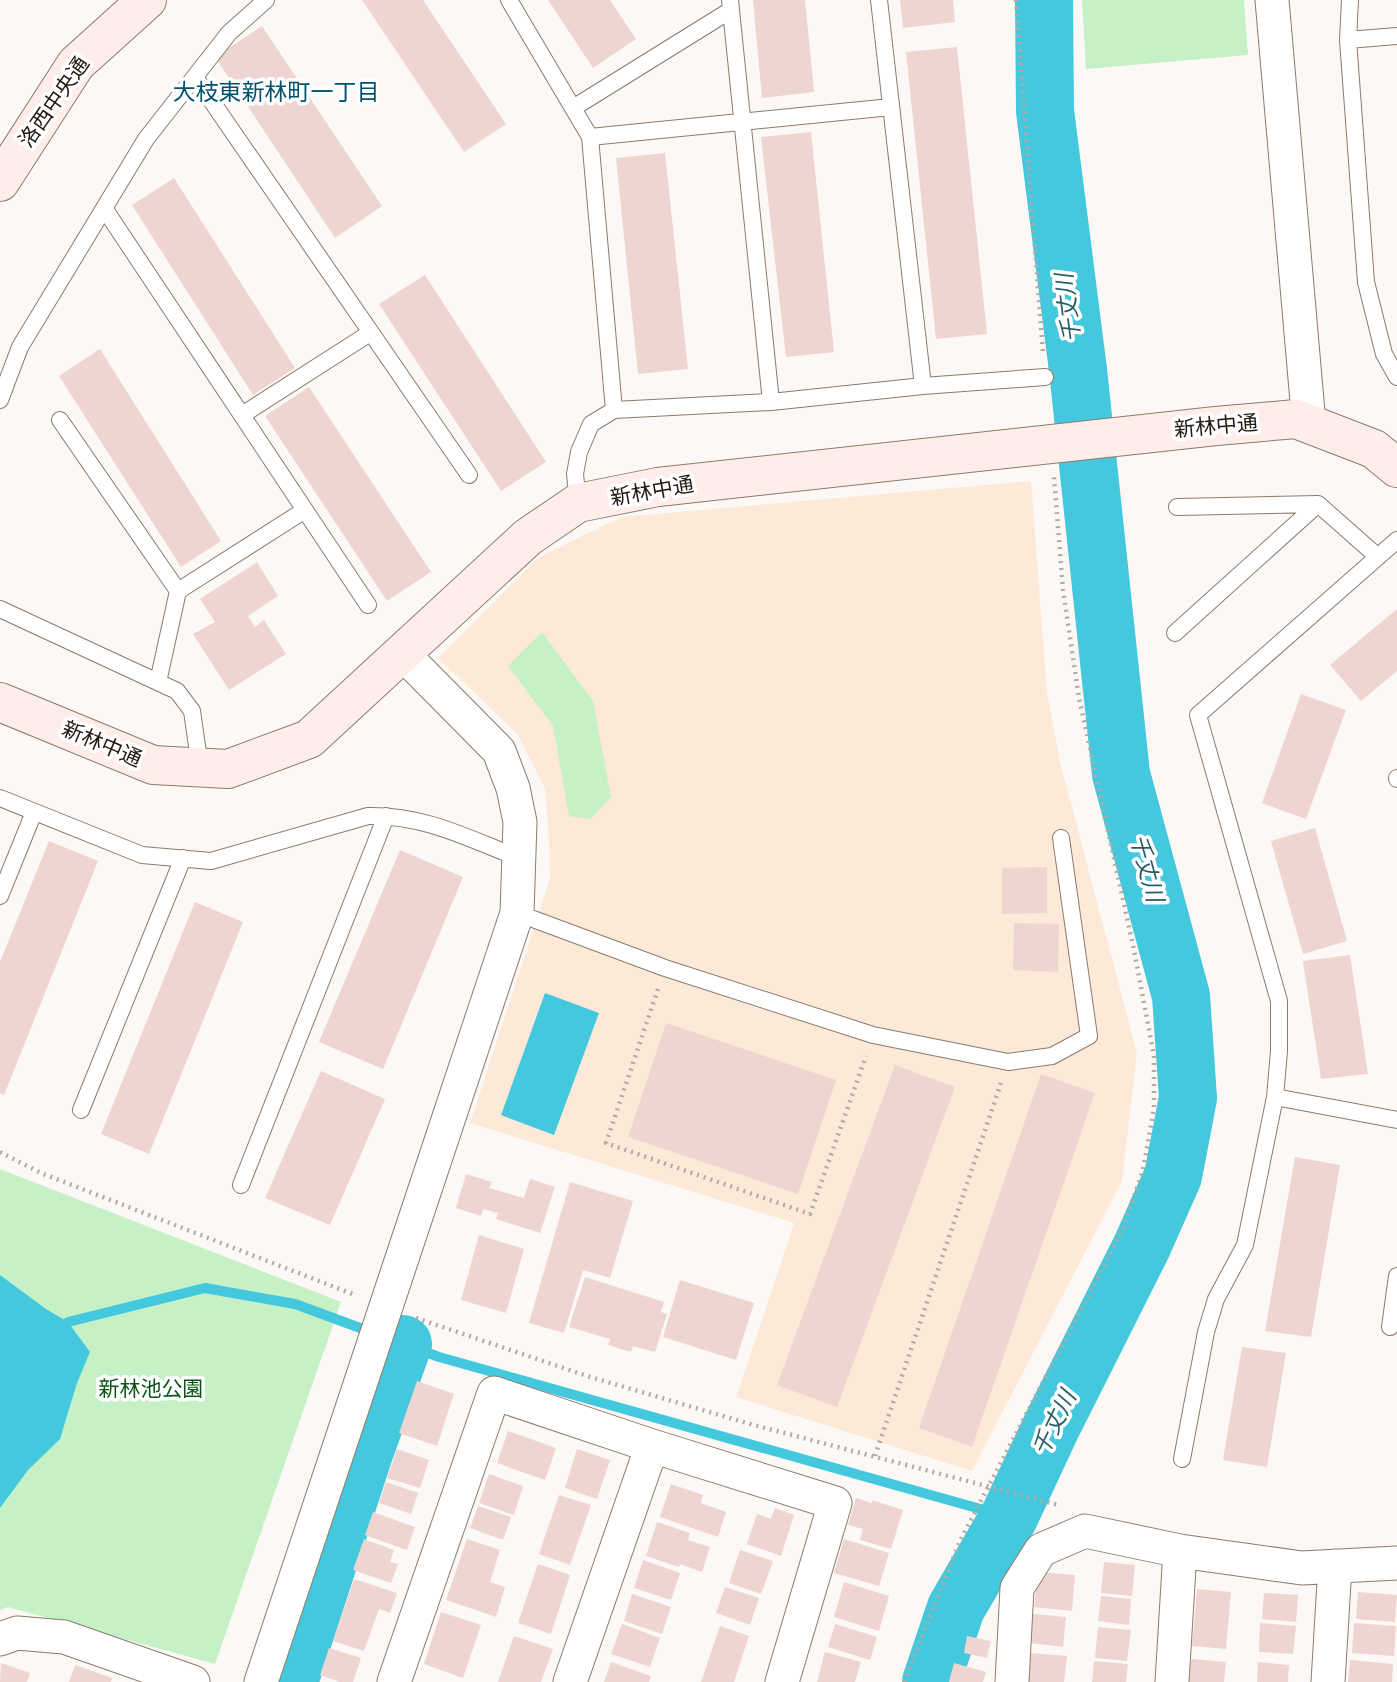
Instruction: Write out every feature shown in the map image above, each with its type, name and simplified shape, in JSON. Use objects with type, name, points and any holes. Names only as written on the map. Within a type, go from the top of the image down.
[{"type":"street","points":[[1272,0],[1309,424]]},
{"type":"street","name":"洛西中央通","points":[[0,182],[76,64],[143,1]]},
{"type":"street","name":"新林中通","points":[[0,702],[153,765],[228,769],[309,739],[528,537],[578,503],[658,487],[1296,419],[1374,449],[1397,468]]},
{"type":"street","points":[[261,1682],[517,913],[520,822],[513,788],[499,751],[402,653]]},
{"type":"street","points":[[394,1682],[494,1393],[835,1503],[782,1682]]},
{"type":"street","points":[[570,1682],[652,1446]]},
{"type":"street","points":[[1012,1682],[1017,1588],[1041,1550],[1085,1531],[1181,1551],[1302,1568],[1397,1563]]},
{"type":"street","points":[[1172,1682],[1181,1551]]},
{"type":"street","points":[[1328,1682],[1335,1566]]},
{"type":"street","points":[[0,1639],[17,1633],[64,1637],[150,1675],[193,1682]]},
{"type":"lane","points":[[0,400],[20,347],[146,139],[229,33],[266,0]]},
{"type":"lane","points":[[509,0],[590,137],[614,410]]},
{"type":"lane","points":[[879,0],[923,386]]},
{"type":"lane","points":[[1350,0],[1349,40],[1366,282],[1384,354],[1397,377]]},
{"type":"lane","points":[[573,108],[731,5],[771,402]]},
{"type":"lane","points":[[1349,40],[1397,36]]},
{"type":"lane","points":[[195,77],[469,475]]},
{"type":"lane","points":[[590,137],[891,107]]},
{"type":"lane","points":[[104,208],[368,605]]},
{"type":"lane","points":[[242,415],[370,333]]},
{"type":"lane","points":[[578,503],[575,474],[579,453],[591,424],[614,410],[771,402],[923,386],[1045,377]]},
{"type":"lane","points":[[60,421],[178,591]]},
{"type":"lane","points":[[1175,633],[1318,504]]},
{"type":"lane","points":[[1177,508],[1318,504],[1378,557]]},
{"type":"lane","points":[[158,682],[178,591],[306,510]]},
{"type":"lane","points":[[1181,1459],[1206,1332],[1216,1299],[1245,1245],[1275,1097],[1279,1051],[1279,1001],[1198,715],[1397,540]]},
{"type":"lane","points":[[0,609],[177,691],[192,711],[201,767]]},
{"type":"lane","points":[[0,798],[142,855],[211,861],[368,816],[386,816],[425,821],[519,858]]},
{"type":"lane","points":[[0,896],[34,812]]},
{"type":"lane","points":[[240,1185],[386,816]]},
{"type":"lane","points":[[517,913],[665,968],[873,1035],[1008,1062],[1052,1056],[1089,1036],[1060,838]]},
{"type":"lane","points":[[81,1110],[183,858]]},
{"type":"lane","points":[[1275,1097],[1397,1120]]},
{"type":"lane","points":[[1390,1327],[1397,1276]]},
{"type":"path","points":[[1016,0],[1045,377]]},
{"type":"path","points":[[904,1682],[960,1541],[1122,1231],[1143,1170],[1154,1108],[1154,1056],[1079,698],[1063,590],[1061,443]]},
{"type":"path","points":[[665,968],[606,1143],[810,1214],[873,1035]]},
{"type":"path","points":[[874,1456],[1008,1062]]},
{"type":"path","points":[[0,1152],[41,1173],[384,1312],[750,1424],[1003,1489],[1050,1504]]},
{"type":"shaded area","points":[[1031,481],[1047,693],[1060,762],[1137,1053],[1122,1181],[972,1471],[736,1397],[794,1223],[470,1123],[550,878],[549,837],[545,789],[518,735],[438,658],[538,558],[621,517]]},
{"type":"green space","points":[[1082,0],[1244,0],[1248,55],[1086,69]]},
{"type":"green space","points":[[542,632],[593,701],[611,797],[591,819],[569,816],[553,726],[508,666]]},
{"type":"green space","name":"新林池公園","points":[[0,1169],[341,1302],[215,1664],[8,1607],[0,1610]]},
{"type":"water","points":[[545,993],[599,1013],[554,1135],[501,1115]]},
{"type":"water","points":[[0,1275],[68,1322],[90,1352],[77,1383],[60,1439],[28,1470],[0,1508]]},
{"type":"building","points":[[362,0],[423,0],[506,124],[464,152]]},
{"type":"building","points":[[548,0],[610,0],[636,39],[593,68]]},
{"type":"building","points":[[753,0],[805,0],[814,92],[762,98]]},
{"type":"building","points":[[900,0],[953,0],[955,22],[903,28]]},
{"type":"building","points":[[262,26],[382,206],[335,238],[215,57]]},
{"type":"building","points":[[957,47],[987,334],[936,339],[906,52]]},
{"type":"building","points":[[811,132],[834,352],[786,357],[761,137]]},
{"type":"building","points":[[665,153],[688,369],[638,374],[616,158]]},
{"type":"building","points":[[174,178],[295,368],[253,395],[132,205]]},
{"type":"building","points":[[425,275],[546,462],[501,491],[379,304]]},
{"type":"building","points":[[100,349],[221,541],[181,567],[59,376]]},
{"type":"building","points":[[309,387],[431,572],[387,601],[265,416]]},
{"type":"building","points":[[257,562],[278,596],[248,616],[255,627],[264,620],[286,654],[229,690],[193,634],[215,622],[200,599]]},
{"type":"building","points":[[1397,609],[1397,671],[1361,701],[1330,665]]},
{"type":"building","points":[[1301,694],[1346,710],[1306,819],[1262,803]]},
{"type":"building","points":[[1315,828],[1347,941],[1303,954],[1271,841]]},
{"type":"building","points":[[49,841],[98,861],[4,1095],[0,1093],[0,962]]},
{"type":"building","points":[[400,850],[463,877],[383,1069],[319,1042]]},
{"type":"building","points":[[1047,867],[1047,913],[1002,914],[1002,868]]},
{"type":"building","points":[[195,902],[243,922],[149,1154],[101,1134]]},
{"type":"building","points":[[1014,923],[1059,924],[1058,972],[1013,970]]},
{"type":"building","points":[[1350,955],[1368,1074],[1321,1079],[1303,961]]},
{"type":"building","points":[[666,1023],[836,1080],[798,1194],[628,1137]]},
{"type":"building","points":[[895,1065],[955,1087],[837,1407],[777,1385]]},
{"type":"building","points":[[321,1071],[385,1099],[330,1225],[265,1198]]},
{"type":"building","points":[[1041,1074],[1095,1093],[972,1447],[919,1428]]},
{"type":"building","points":[[1295,1157],[1340,1165],[1311,1337],[1265,1331]]},
{"type":"building","points":[[466,1174],[492,1182],[489,1188],[524,1198],[530,1179],[555,1187],[540,1233],[496,1219],[498,1213],[483,1209],[481,1216],[456,1208]]},
{"type":"building","points":[[570,1182],[633,1201],[610,1278],[583,1270],[564,1333],[529,1323]]},
{"type":"building","points":[[479,1235],[524,1249],[506,1313],[461,1300]]},
{"type":"building","points":[[585,1277],[664,1302],[661,1312],[667,1314],[655,1352],[633,1346],[631,1352],[608,1345],[610,1339],[569,1327]]},
{"type":"building","points":[[680,1280],[754,1303],[736,1360],[663,1337]]},
{"type":"building","points":[[1242,1347],[1286,1353],[1267,1467],[1223,1460]]},
{"type":"building","points":[[417,1381],[454,1394],[437,1446],[399,1433]]},
{"type":"building","points":[[508,1431],[556,1448],[545,1480],[497,1463]]},
{"type":"building","points":[[397,1449],[429,1460],[420,1488],[387,1478]]},
{"type":"building","points":[[577,1449],[610,1460],[597,1499],[565,1488]]},
{"type":"building","points":[[489,1474],[523,1486],[514,1515],[479,1503]]},
{"type":"building","points":[[386,1482],[418,1493],[411,1514],[379,1503]]},
{"type":"building","points":[[671,1484],[703,1495],[701,1503],[726,1512],[718,1537],[660,1517]]},
{"type":"building","points":[[559,1495],[591,1505],[570,1565],[539,1554]]},
{"type":"building","points":[[856,1498],[903,1510],[891,1549],[860,1540],[863,1529],[848,1525]]},
{"type":"building","points":[[478,1506],[511,1517],[503,1540],[470,1528]]},
{"type":"building","points":[[775,1508],[794,1515],[781,1556],[747,1544],[757,1514],[771,1519]]},
{"type":"building","points":[[373,1512],[415,1527],[407,1550],[365,1535]]},
{"type":"building","points":[[657,1522],[690,1533],[688,1540],[710,1547],[702,1572],[646,1556]]},
{"type":"building","points":[[364,1539],[394,1550],[390,1562],[398,1564],[391,1583],[353,1570]]},
{"type":"building","points":[[467,1539],[500,1550],[490,1582],[505,1587],[496,1617],[446,1600]]},
{"type":"building","points":[[844,1539],[889,1553],[879,1586],[834,1573]]},
{"type":"building","points":[[740,1550],[773,1561],[761,1594],[729,1583]]},
{"type":"building","points":[[643,1560],[680,1573],[671,1600],[634,1588]]},
{"type":"building","points":[[1104,1562],[1135,1565],[1132,1596],[1101,1593]]},
{"type":"building","points":[[538,1564],[570,1575],[551,1634],[518,1623]]},
{"type":"building","points":[[1038,1572],[1075,1575],[1072,1611],[1034,1607]]},
{"type":"building","points":[[354,1579],[397,1593],[390,1613],[379,1609],[364,1651],[333,1641]]},
{"type":"building","points":[[844,1582],[889,1596],[879,1631],[834,1617]]},
{"type":"building","points":[[725,1587],[759,1598],[750,1625],[716,1613]]},
{"type":"building","points":[[1197,1589],[1231,1592],[1226,1649],[1192,1646]]},
{"type":"building","points":[[1358,1592],[1397,1595],[1395,1622],[1356,1619]]},
{"type":"building","points":[[1264,1593],[1298,1595],[1296,1622],[1262,1619]]},
{"type":"building","points":[[632,1594],[671,1607],[662,1634],[624,1621]]},
{"type":"building","points":[[1101,1596],[1131,1599],[1129,1625],[1098,1621]]},
{"type":"building","points":[[441,1612],[481,1625],[463,1678],[424,1664]]},
{"type":"building","points":[[1033,1614],[1066,1617],[1063,1647],[1030,1643]]},
{"type":"building","points":[[1260,1623],[1296,1626],[1293,1654],[1259,1652]]},
{"type":"building","points":[[1354,1623],[1396,1626],[1394,1656],[1352,1653]]},
{"type":"building","points":[[622,1624],[660,1638],[650,1667],[611,1654]]},
{"type":"building","points":[[835,1624],[877,1637],[870,1660],[828,1647]]},
{"type":"building","points":[[720,1626],[749,1636],[734,1682],[701,1682]]},
{"type":"building","points":[[1098,1627],[1131,1630],[1127,1661],[1095,1658]]},
{"type":"building","points":[[514,1636],[553,1649],[541,1682],[498,1682]]},
{"type":"building","points":[[967,1636],[991,1641],[987,1658],[964,1653]]},
{"type":"building","points":[[329,1648],[361,1658],[353,1682],[340,1682],[320,1675]]},
{"type":"building","points":[[825,1652],[861,1662],[855,1682],[817,1682]]},
{"type":"building","points":[[1030,1653],[1067,1656],[1064,1682],[1027,1682]]},
{"type":"building","points":[[1191,1659],[1226,1662],[1224,1682],[1189,1682]]},
{"type":"building","points":[[1350,1660],[1393,1664],[1392,1682],[1348,1682]]},
{"type":"building","points":[[1094,1661],[1128,1664],[1126,1682],[1092,1682]]},
{"type":"building","points":[[611,1662],[651,1676],[649,1682],[604,1682]]},
{"type":"building","points":[[1258,1662],[1289,1665],[1288,1682],[1257,1682]]},
{"type":"building","points":[[1,1663],[30,1673],[27,1682],[0,1682]]},
{"type":"building","points":[[954,1663],[986,1672],[983,1682],[949,1682]]},
{"type":"building","points":[[75,1665],[112,1678],[111,1682],[69,1682]]},
{"type":"waterway","name":"千丈川","points":[[931,1682],[956,1608],[1009,1517],[1142,1246],[1173,1176],[1188,1098],[1181,996],[1121,774],[1078,370],[1045,111],[1044,0]]},
{"type":"waterway","points":[[68,1322],[205,1288],[295,1304],[439,1357],[1009,1517]]},
{"type":"waterway","points":[[289,1682],[364,1453],[403,1344]]},
{"type":"district","name":"大枝東新林町一丁目","points":[[276,92]]}]
